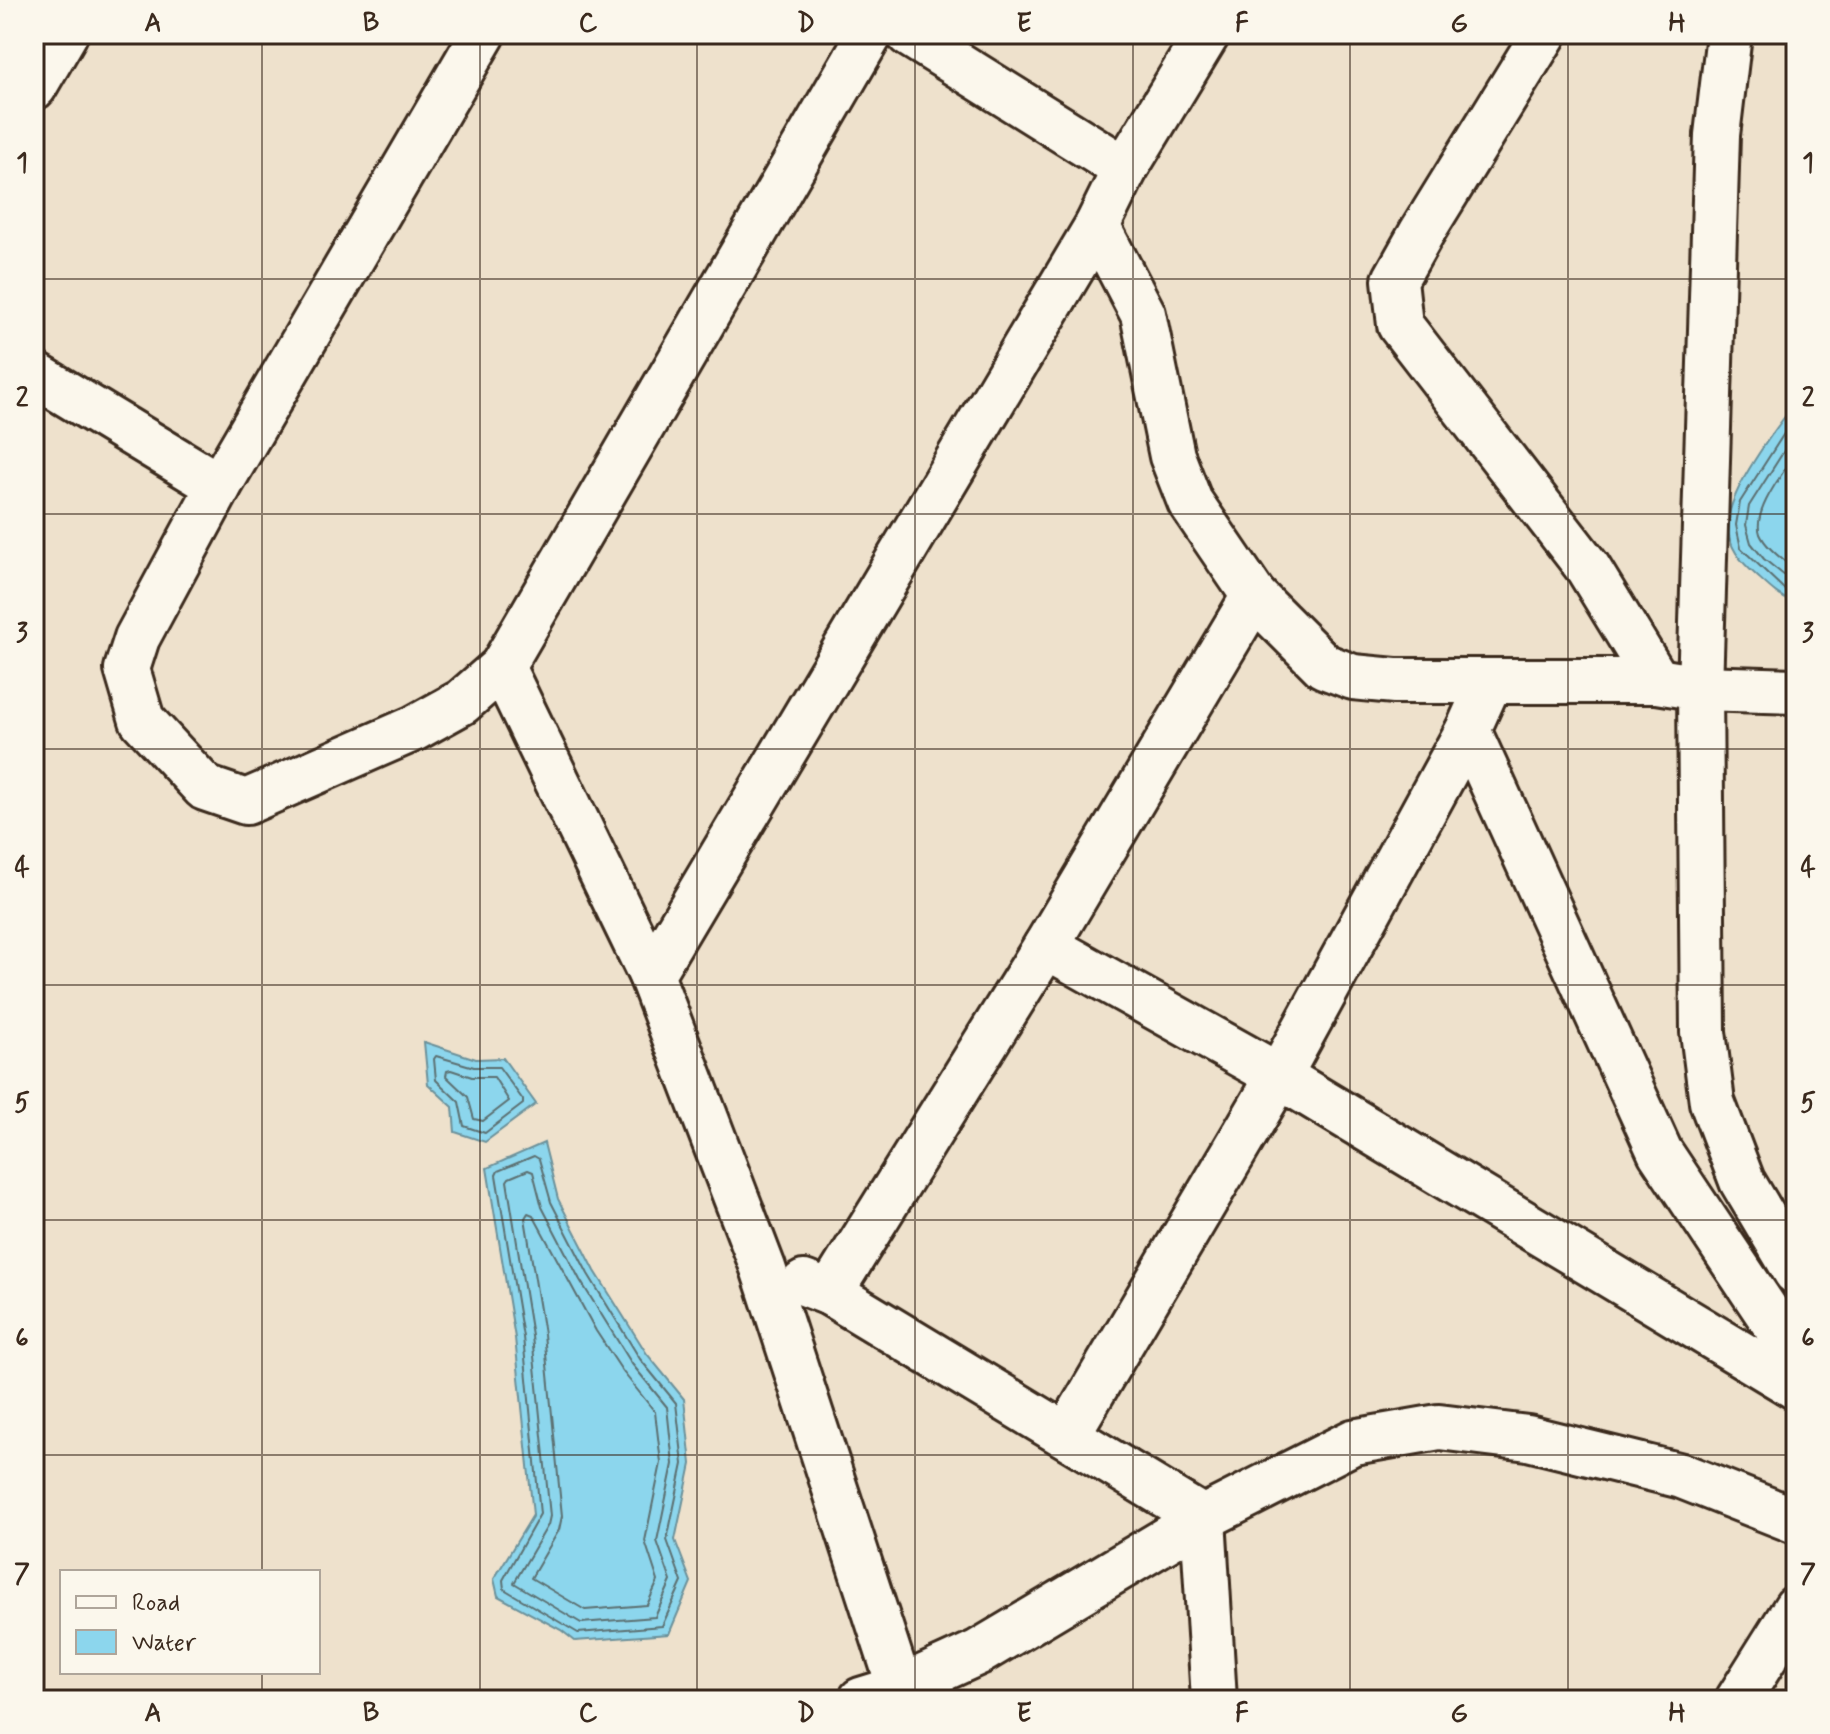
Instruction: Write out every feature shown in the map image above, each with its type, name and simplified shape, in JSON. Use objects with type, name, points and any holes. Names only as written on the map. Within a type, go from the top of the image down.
[{"type":"street","points":[[34,87],[65,34]]},
{"type":"street","points":[[483,34],[219,486],[137,638],[127,669],[142,720],[205,788],[246,802],[415,728],[462,702],[502,667],[870,34]]},
{"type":"street","points":[[909,34],[1125,169]]},
{"type":"street","points":[[651,975],[1097,226],[1125,169],[1207,34]]},
{"type":"street","points":[[1544,34],[1395,280],[1400,325],[1588,568],[1657,681]]},
{"type":"street","points":[[1729,34],[1717,135],[1700,688],[1703,1032],[1712,1102],[1742,1181],[1796,1272]]},
{"type":"street","points":[[1097,226],[1143,314],[1172,456],[1190,502],[1254,596],[1324,666],[1353,677],[1395,681],[1657,681],[1700,688],[1796,691]]},
{"type":"street","points":[[34,374],[219,486]]},
{"type":"street","points":[[830,1293],[1046,946],[1254,596]]},
{"type":"street","points":[[502,667],[651,975],[763,1268],[880,1694],[979,1652],[1203,1518],[1353,1442],[1439,1427],[1528,1438],[1682,1476],[1796,1521]]},
{"type":"street","points":[[1067,1435],[1279,1076],[1468,730],[1490,681]]},
{"type":"street","points":[[1468,730],[1660,1152],[1796,1356]]},
{"type":"street","points":[[1046,946],[1279,1076],[1796,1387]]},
{"type":"street","points":[[763,1268],[830,1293],[1203,1518]]},
{"type":"street","points":[[1203,1518],[1214,1700]]},
{"type":"street","points":[[1738,1700],[1796,1608]]},
{"type":"water","points":[[1796,402],[1796,604],[1775,592],[1751,571],[1733,546],[1728,524],[1730,510],[1744,478]]},
{"type":"water","points":[[424,1042],[476,1059],[503,1058],[536,1104],[485,1142],[455,1132],[453,1107],[428,1084]]},
{"type":"water","points":[[544,1143],[558,1199],[595,1271],[647,1354],[684,1399],[691,1464],[675,1540],[691,1582],[669,1634],[575,1641],[561,1630],[498,1596],[494,1579],[533,1515],[515,1338],[487,1168]]}]
